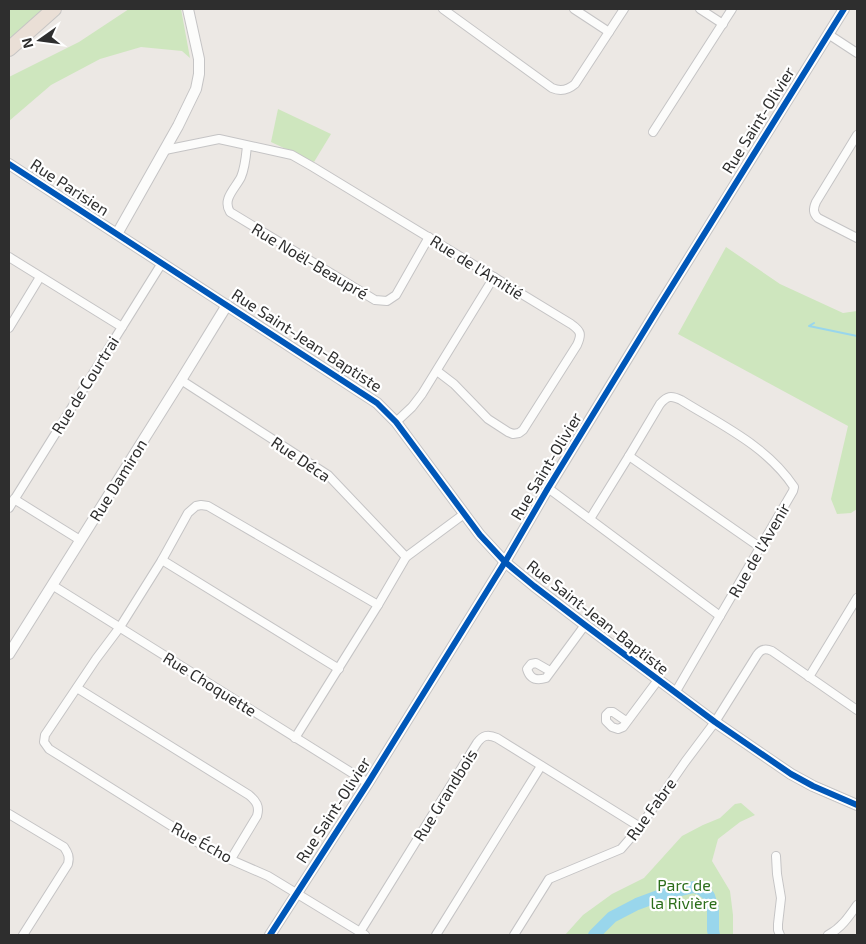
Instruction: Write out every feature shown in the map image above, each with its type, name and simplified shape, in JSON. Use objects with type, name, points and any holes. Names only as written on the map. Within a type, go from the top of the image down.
[{"type":"highway","points":[[9,49],[54,9]]},
{"type":"street","points":[[117,234],[165,150],[198,82],[199,59],[188,9]]},
{"type":"street","points":[[443,9],[552,88],[558,90],[570,88],[575,84],[624,9]]},
{"type":"street","points":[[574,9],[609,32]]},
{"type":"street","points":[[700,9],[723,24]]},
{"type":"street","points":[[653,132],[732,9]]},
{"type":"street","name":"Rue Saint-Olivier","points":[[270,935],[368,783],[505,562],[548,488],[844,9]]},
{"type":"street","points":[[828,34],[857,53]]},
{"type":"street","points":[[857,135],[854,146],[813,208],[818,218],[857,238]]},
{"type":"street","name":"Rue de l'Amitié","points":[[165,150],[219,139],[292,155],[494,277],[576,328],[580,333],[577,346],[524,430],[519,433],[513,434],[508,432],[488,419],[454,384],[437,371]]},
{"type":"street","name":"Rue Noël-Beaupré","points":[[247,146],[241,176],[229,195],[227,202],[230,212],[376,300],[387,301],[396,295],[428,237]]},
{"type":"street","name":"Rue Parisien","points":[[9,164],[117,234]]},
{"type":"street","name":"Rue Saint-Jean-Baptiste","points":[[117,234],[378,403],[396,422],[464,514],[505,562],[714,722],[790,774],[857,806]]},
{"type":"street","points":[[9,257],[122,327]]},
{"type":"street","name":"Rue de Courtrai","points":[[9,508],[162,263]]},
{"type":"street","points":[[9,328],[40,277]]},
{"type":"street","points":[[396,422],[412,407],[422,394],[494,277]]},
{"type":"street","name":"Rue Damiron","points":[[9,654],[227,305]]},
{"type":"street","name":"Rue Déca","points":[[181,380],[328,475],[406,557]]},
{"type":"street","name":"Rue de l'Avenir","points":[[590,519],[660,404],[664,399],[670,397],[681,400],[753,445],[768,456],[794,487],[761,548],[675,693]]},
{"type":"street","points":[[629,456],[761,548]]},
{"type":"street","points":[[548,488],[720,616]]},
{"type":"street","points":[[14,499],[80,540]]},
{"type":"street","points":[[231,859],[259,811],[258,805],[254,800],[249,795],[78,688],[96,659],[120,628],[162,560],[188,513],[196,506],[208,506],[378,604]]},
{"type":"street","points":[[295,738],[406,557],[464,514]]},
{"type":"street","points":[[162,560],[339,669]]},
{"type":"street","name":"Rue Choquette","points":[[52,585],[368,783]]},
{"type":"street","points":[[857,598],[809,677],[857,710]]},
{"type":"street","points":[[550,672],[585,625]]},
{"type":"street","name":"Rue Fabre","points":[[514,935],[549,879],[622,849],[640,827],[714,722],[757,654],[767,649],[772,651],[809,677]]},
{"type":"street","points":[[626,721],[658,680]]},
{"type":"street","name":"Rue Écho","points":[[78,688],[46,735],[44,742],[49,749],[213,852],[268,876],[363,934]]},
{"type":"street","name":"Rue Grandbois","points":[[363,934],[481,738],[486,736],[497,738],[640,827]]},
{"type":"street","points":[[436,935],[541,766]]},
{"type":"street","points":[[9,814],[64,847],[68,852],[69,858],[68,864],[23,935]]},
{"type":"street","points":[[776,856],[781,898],[778,924],[780,935]]},
{"type":"street","points":[[828,935],[836,931],[845,922],[857,906]]},
{"type":"green space","points":[[9,9],[44,9],[9,40]]},
{"type":"green space","points":[[129,9],[181,9],[190,58],[182,51],[141,47],[100,59],[51,85],[9,121],[9,77],[79,42]]},
{"type":"green space","points":[[278,109],[331,134],[314,162],[271,142]]},
{"type":"green space","points":[[726,247],[780,284],[843,313],[857,311],[857,509],[851,513],[837,514],[831,499],[848,426],[678,334]]},
{"type":"green space","name":"Parc de la Rivière","points":[[741,803],[755,815],[740,822],[718,839],[712,861],[730,891],[733,935],[565,935],[583,915],[612,894],[644,878],[682,836],[720,818],[735,804]]},
{"type":"waterway","points":[[814,323],[809,326],[857,336]]},
{"type":"waterway","points":[[594,935],[612,917],[637,904],[664,894],[694,887],[702,890],[709,896],[713,909],[714,935]]},
{"type":"cycle path","points":[[270,935],[368,783],[505,562],[657,310],[844,9]]},
{"type":"cycle path","points":[[9,164],[377,403],[396,422],[480,535],[505,562],[585,625],[715,722],[791,774],[813,786],[857,805]]}]
